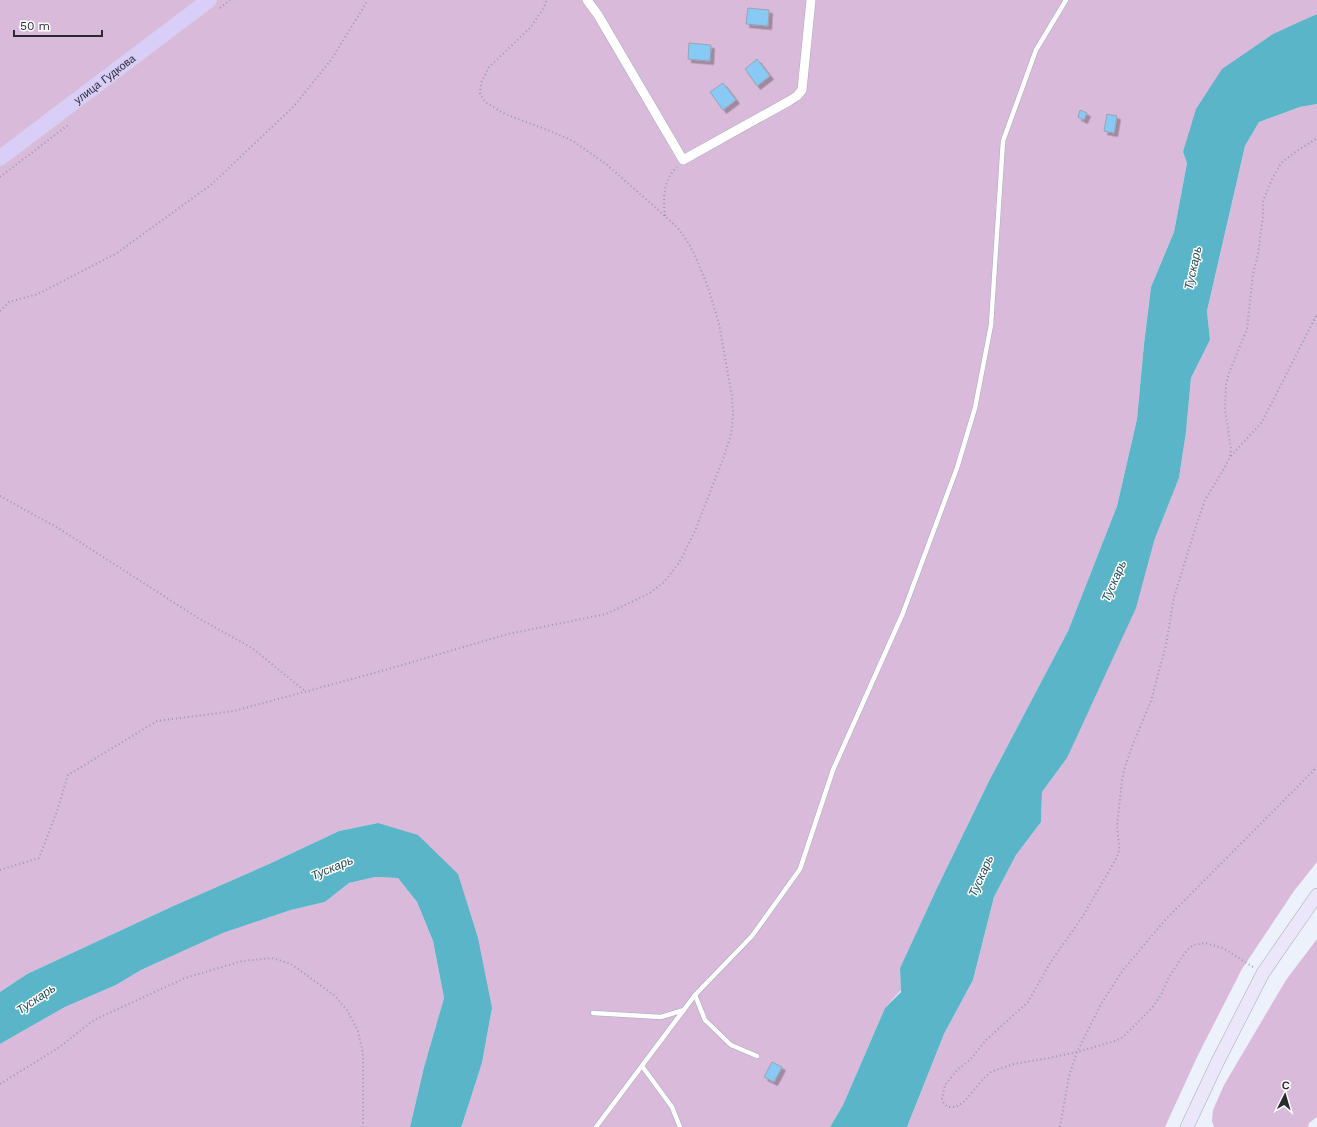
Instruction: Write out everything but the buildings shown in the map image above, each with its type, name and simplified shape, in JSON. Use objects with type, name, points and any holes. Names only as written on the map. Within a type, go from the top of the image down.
[{"type":"main road","name":"улица Гудкова","points":[[0,158],[209,0]]},
{"type":"main road","points":[[1187,1127],[1217,1062],[1263,973],[1317,895]]},
{"type":"street","points":[[587,0],[598,15],[683,160],[789,101],[797,96],[802,90],[811,0]]},
{"type":"lane","points":[[596,1127],[695,995],[752,936],[800,869],[833,770],[902,613],[954,476],[975,408],[991,325],[1003,141],[1036,50],[1066,0]]},
{"type":"lane","points":[[695,995],[705,1020],[731,1045],[757,1056]]},
{"type":"lane","points":[[593,1013],[661,1017],[684,1010]]},
{"type":"lane","points":[[642,1066],[672,1106],[680,1127]]},
{"type":"path","points":[[0,311],[9,302],[38,294],[117,254],[212,184],[294,106],[331,60],[368,0]]},
{"type":"path","points":[[0,870],[39,858],[68,775],[157,721],[234,711],[385,670],[508,634],[606,614],[650,593],[664,582],[679,563],[695,532],[731,435],[733,414],[732,397],[719,324],[709,290],[697,260],[689,244],[678,228],[606,164],[573,141],[505,114],[485,102],[480,93],[481,83],[489,67],[530,28],[543,10],[547,0]]},
{"type":"path","points":[[1263,973],[1222,948],[1205,943],[1193,945],[1179,960],[1161,995],[1152,1008],[1132,1030],[1123,1037],[1115,1041],[1077,1052],[1014,1064],[991,1072],[963,1103],[955,1107],[948,1107],[944,1104],[942,1099],[945,1085],[958,1069],[970,1060],[986,1040],[1028,1002],[1050,963],[1083,916],[1117,857],[1119,845],[1117,826],[1124,770],[1151,701],[1166,645],[1174,597],[1198,520],[1205,500],[1230,456],[1231,450],[1225,409],[1226,384],[1247,329],[1253,274],[1258,254],[1263,216],[1263,201],[1272,179],[1282,163],[1317,138]]},
{"type":"path","points":[[665,216],[664,190],[668,178],[683,160]]},
{"type":"path","points":[[1230,456],[1262,422],[1317,314]]},
{"type":"path","points":[[0,496],[58,528],[198,618],[252,648],[305,691]]},
{"type":"path","points":[[1060,1127],[1068,1076],[1077,1052],[1101,1004],[1128,964],[1166,919],[1317,767]]},
{"type":"path","points":[[0,1084],[58,1048],[94,1020],[185,978],[242,961],[272,958],[291,964],[334,995],[347,1010],[358,1031],[363,1054],[363,1127]]},
{"type":"shaded area","points":[[0,0],[1317,0],[1317,14],[1314,15],[1183,152],[1187,163],[1174,232],[1151,287],[1137,419],[1117,506],[1068,631],[989,781],[937,888],[900,968],[901,990],[885,1008],[843,1105],[830,1127],[461,1127],[482,1063],[492,1008],[378,823],[339,831],[27,974],[0,992]]},
{"type":"shaded area","points":[[1317,104],[1317,862],[1294,891],[1242,969],[1198,1055],[1165,1127],[907,1127],[944,1034],[973,980],[994,897],[1016,855],[1041,822],[1042,792],[1067,758],[1179,478],[1186,432],[1191,378],[1210,340],[1207,311],[1245,146],[1259,122],[1300,107]]},
{"type":"shaded area","points":[[375,877],[398,878],[417,902],[433,941],[444,998],[424,1067],[410,1127],[0,1127],[0,1044],[65,1007],[116,985],[141,970],[223,933],[291,910],[325,902],[349,883]]},
{"type":"shaded area","points":[[1317,939],[1317,1117],[1309,1123],[1308,1127],[1214,1127],[1212,1121],[1213,1110],[1224,1085],[1286,980]]},
{"type":"water","name":"Тускарь","points":[[1317,14],[1317,104],[1300,107],[1259,122],[1245,146],[1207,311],[1210,340],[1191,378],[1186,432],[1179,478],[1154,541],[1136,608],[1067,758],[1042,792],[1041,822],[1016,855],[994,897],[973,980],[944,1034],[907,1127],[830,1127],[843,1105],[885,1008],[901,992],[900,968],[937,888],[989,781],[1068,631],[1117,506],[1137,419],[1151,287],[1174,232],[1187,163],[1183,152],[1196,109],[1222,69],[1273,34]]},
{"type":"water","name":"Тускарь","points":[[378,823],[418,835],[458,874],[478,938],[492,1008],[482,1063],[461,1127],[410,1127],[424,1067],[444,998],[433,941],[417,902],[398,878],[375,877],[349,883],[325,902],[291,910],[223,933],[141,970],[116,985],[65,1007],[0,1044],[0,992],[27,974],[339,831]]}]
